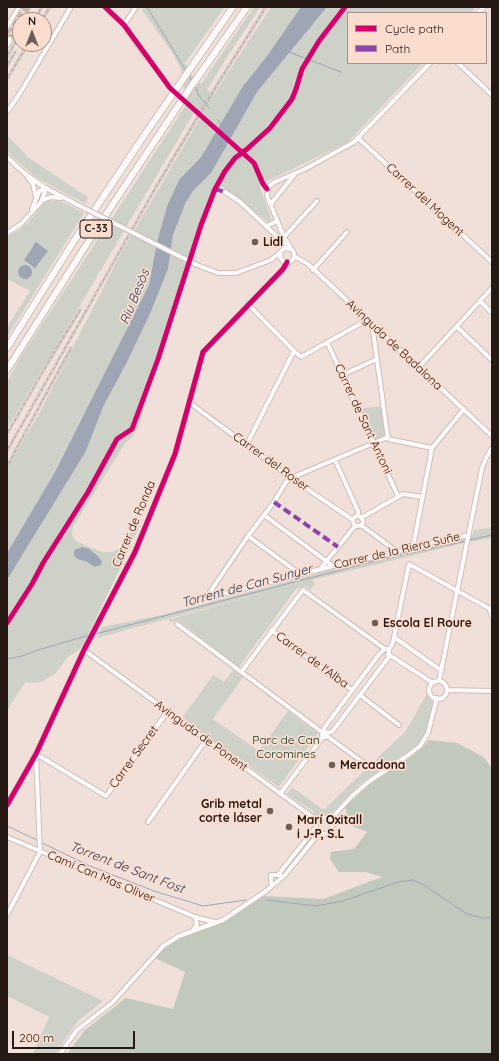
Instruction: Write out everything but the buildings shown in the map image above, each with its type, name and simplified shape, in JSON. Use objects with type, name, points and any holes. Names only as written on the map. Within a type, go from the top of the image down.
[{"type":"highway","name":"C-33","points":[[7,348],[72,244],[179,83],[233,7]]},
{"type":"highway","name":"C-33","points":[[7,370],[87,242],[188,91],[247,7]]},
{"type":"street","points":[[7,112],[22,90],[71,7]]},
{"type":"street","points":[[105,7],[124,25],[146,57]]},
{"type":"street","points":[[124,25],[136,7]]},
{"type":"street","points":[[7,27],[18,8]]},
{"type":"street","points":[[24,173],[45,188],[64,198],[197,265],[213,271],[231,274],[271,260],[281,260],[287,262],[292,260],[294,253],[284,237],[267,196],[267,189],[271,184],[349,146],[429,64]]},
{"type":"street","points":[[459,64],[492,95]]},
{"type":"street","name":"Carrer del Mogent","points":[[358,138],[492,262]]},
{"type":"street","points":[[7,157],[33,184],[36,192],[36,199]]},
{"type":"street","points":[[271,205],[272,201],[295,173]]},
{"type":"street","points":[[282,179],[285,182],[284,188]]},
{"type":"street","points":[[26,220],[39,192],[45,188]]},
{"type":"street","points":[[7,233],[18,227],[26,220],[41,202],[44,196],[45,188]]},
{"type":"street","points":[[225,192],[240,202],[267,226],[285,246],[291,249]]},
{"type":"street","points":[[41,202],[52,198],[64,198]]},
{"type":"street","points":[[271,260],[285,246],[284,237],[318,201]]},
{"type":"street","points":[[267,226],[278,221]]},
{"type":"street","points":[[313,270],[347,232]]},
{"type":"street","points":[[280,252],[281,260]]},
{"type":"street","name":"Avinguda de Badalona","points":[[294,256],[303,260],[492,436]]},
{"type":"street","name":"Carrer de Ronda","points":[[7,805],[36,754],[84,650],[135,552],[175,454],[203,352],[283,269],[287,262]]},
{"type":"street","points":[[419,367],[492,288]]},
{"type":"street","points":[[480,301],[492,313]]},
{"type":"street","points":[[248,304],[301,357],[367,320]]},
{"type":"street","points":[[372,324],[388,438]]},
{"type":"street","points":[[457,327],[492,360]]},
{"type":"street","name":"Carrer de Sant Antoni","points":[[327,342],[398,496]]},
{"type":"street","points":[[247,444],[294,351]]},
{"type":"street","points":[[342,375],[377,359]]},
{"type":"street","name":"Carrer del Roser","points":[[190,403],[291,478],[353,520]]},
{"type":"street","points":[[413,547],[432,448],[464,409]]},
{"type":"street","points":[[300,574],[248,536],[274,502],[286,482],[291,478],[388,438],[432,448]]},
{"type":"street","points":[[439,681],[482,468],[492,448]]},
{"type":"street","points":[[335,460],[363,522],[361,525]]},
{"type":"street","points":[[356,526],[353,523],[353,520],[398,496],[403,494],[422,497]]},
{"type":"street","points":[[264,515],[333,566]]},
{"type":"street","points":[[320,569],[356,526],[361,525],[396,551]]},
{"type":"street","name":"Carrer de la Riera Suñe","points":[[248,536],[210,592],[214,596],[413,547],[469,536]]},
{"type":"street","points":[[325,734],[324,728],[352,690],[380,653],[387,651],[392,645],[409,564],[490,609],[492,616]]},
{"type":"street","points":[[242,671],[303,590],[433,683]]},
{"type":"street","points":[[177,624],[368,766]]},
{"type":"street","name":"Carrer de l'Alba","points":[[272,630],[352,690]]},
{"type":"street","points":[[394,637],[442,671]]},
{"type":"street","name":"Avinguda de Ponent","points":[[84,650],[318,821]]},
{"type":"street","points":[[280,794],[325,734],[332,732],[388,658],[387,651]]},
{"type":"street","points":[[439,681],[446,685],[447,690],[444,696],[437,698],[430,692],[430,688],[433,683],[439,681]]},
{"type":"street","points":[[447,690],[492,691]]},
{"type":"street","name":"Carrer de l'Alba","points":[[360,695],[399,726]]},
{"type":"street","points":[[330,820],[352,796],[371,780],[420,746],[428,733],[437,698]]},
{"type":"street","name":"Carrer Secret","points":[[36,754],[106,796],[168,711]]},
{"type":"street","points":[[148,822],[206,740]]},
{"type":"street","points":[[7,914],[40,852],[36,754]]},
{"type":"street","points":[[281,876],[316,827],[318,821],[324,818],[330,820]]},
{"type":"street","points":[[319,833],[324,834],[330,832],[332,826],[330,820]]},
{"type":"street","points":[[316,827],[319,833]]},
{"type":"street","points":[[60,1054],[77,1030],[113,1002],[163,946],[174,938],[229,916],[272,885],[319,833]]},
{"type":"street","name":"Camí Can Mas Oliver","points":[[7,837],[198,917],[209,921],[218,921]]},
{"type":"street","points":[[272,885],[271,875],[281,876]]},
{"type":"street","points":[[194,930],[198,917]]},
{"type":"street","points":[[198,917],[203,922],[201,927]]},
{"type":"street","points":[[197,924],[201,927]]},
{"type":"green space","points":[[144,7],[225,7],[185,63],[191,74],[201,84],[254,7],[260,7],[207,90],[214,94],[271,7],[301,7],[267,56],[243,86],[201,157],[179,180],[167,206],[157,242],[149,285],[55,472],[7,553],[7,468],[41,410],[121,253],[203,113],[196,109],[7,429],[7,382],[22,355],[188,102],[181,69],[172,52],[142,10]]},
{"type":"green space","points":[[327,7],[476,7],[472,12],[347,12],[347,64],[422,64],[348,142],[259,185],[272,221],[268,222],[219,184],[215,191],[158,362],[139,426],[132,437],[125,443],[73,527],[72,535],[78,542],[102,552],[112,552],[120,548],[132,530],[143,518],[84,643],[79,650],[68,657],[55,674],[41,682],[25,683],[7,710],[7,580],[86,451],[103,407],[150,314],[168,269],[173,235],[186,202],[193,191],[211,173],[257,92]],"holes":[[[76,549],[91,551],[99,557],[102,564],[95,567],[87,562],[77,559],[74,555]]]},
{"type":"green space","points":[[7,135],[29,158],[88,197],[86,204],[37,178],[15,159],[7,151]]},
{"type":"green space","points":[[59,200],[84,213],[7,337],[7,327],[30,291],[7,279],[7,237],[29,222],[44,203]]},
{"type":"green space","points":[[383,406],[388,435],[376,442],[358,409]]},
{"type":"green space","points":[[492,527],[492,538],[464,543],[312,580],[315,584],[310,590],[305,586],[296,589],[239,667],[178,620],[171,622],[168,620],[269,591],[97,638],[102,627],[162,615],[342,567],[472,536],[474,530]]},
{"type":"green space","name":"Parc de Can Coromines","points":[[233,670],[243,677],[213,719],[259,751],[288,711],[318,733],[279,787],[182,718],[213,675],[224,682]]},
{"type":"green space","points":[[428,692],[433,704],[424,738],[414,747],[360,784],[330,815],[313,815],[314,812],[287,794],[292,787],[322,809],[325,809],[364,771],[366,772],[371,764],[405,732]]},
{"type":"green space","points":[[7,955],[103,1001],[77,1022],[55,1054],[33,1054],[49,1017],[7,996]]},
{"type":"shaded area","points":[[429,740],[457,743],[484,757],[492,769],[492,1054],[67,1054],[85,1030],[126,998],[173,1009],[185,972],[155,958],[166,946],[180,938],[224,922],[264,896],[323,899],[382,877],[366,872],[339,872],[330,859],[331,852],[354,849],[367,832],[350,825],[345,807],[369,785],[412,756]]},
{"type":"water","points":[[301,7],[327,7],[257,92],[211,173],[193,191],[186,202],[173,235],[168,269],[150,314],[103,407],[86,451],[7,580],[7,553],[55,472],[149,285],[157,242],[167,206],[179,180],[201,157],[243,86],[267,56]]},
{"type":"water","points":[[36,242],[48,251],[35,268],[24,260]]},
{"type":"water","points":[[25,265],[30,267],[32,272],[30,277],[25,279],[20,277],[18,272],[20,267]]},
{"type":"water","points":[[82,547],[89,549],[98,556],[102,562],[101,565],[95,567],[87,562],[77,559],[74,555],[74,550]]},
{"type":"waterway","points":[[147,7],[186,71]]},
{"type":"waterway","points":[[289,52],[341,72]]},
{"type":"waterway","points":[[189,76],[192,82]]},
{"type":"waterway","points":[[195,86],[199,96],[210,109]]},
{"type":"waterway","points":[[218,120],[221,125]]},
{"type":"waterway","name":"Torrent de Can Sunyer","points":[[469,540],[492,535]]},
{"type":"waterway","name":"Torrent de Can Sunyer","points":[[95,634],[379,560],[466,541]]},
{"type":"waterway","name":"Torrent de Can Sunyer","points":[[7,659],[22,656],[90,635]]},
{"type":"waterway","name":"Torrent de Sant Fost","points":[[7,826],[39,841]]},
{"type":"waterway","name":"Torrent de Sant Fost","points":[[42,843],[90,866],[154,891],[203,906],[246,900]]},
{"type":"waterway","name":"Torrent de Sant Fost","points":[[267,900],[316,906],[343,901],[398,882],[413,880],[424,885],[467,914],[483,918],[492,918]]},
{"type":"tunnel","points":[[7,32],[22,7]]},
{"type":"tunnel","points":[[25,12],[28,7]]},
{"type":"tunnel","points":[[9,40],[12,35]]},
{"type":"railway","points":[[39,12],[42,7]]},
{"type":"railway","points":[[47,12],[50,7]]},
{"type":"railway","points":[[7,451],[156,187],[212,93],[266,7]]},
{"type":"railway","points":[[7,57],[12,48]]},
{"type":"railway","points":[[7,66],[15,52]]},
{"type":"railway","points":[[7,79],[23,52]]},
{"type":"railway","points":[[7,434],[80,310]]},
{"type":"railway","points":[[7,466],[71,348]]},
{"type":"marked path","points":[[215,189],[225,192]]},
{"type":"marked path","points":[[274,502],[338,547]]},
{"type":"cycle path","points":[[105,7],[124,25],[170,88],[254,163],[263,184],[267,189]]},
{"type":"cycle path","points":[[7,623],[88,492],[117,439],[132,429],[158,359],[201,225],[215,189],[225,171],[235,158],[270,128],[292,99],[302,69],[319,41],[345,7]]},
{"type":"cycle path","points":[[7,805],[36,754],[84,650],[135,552],[175,454],[203,352],[283,269],[287,262]]},
{"type":"place","name":"Lidl","points":[[255,242]]},
{"type":"place","name":"Escola El Roure","points":[[375,623]]},
{"type":"place","name":"Mercadona","points":[[332,765]]},
{"type":"place","name":"Grib metal corte láser","points":[[270,811]]},
{"type":"place","name":"Marí Oxitall i J-P, S.L","points":[[289,827]]},
{"type":"water label","name":"Riu Besòs","points":[[135,297]]}]
